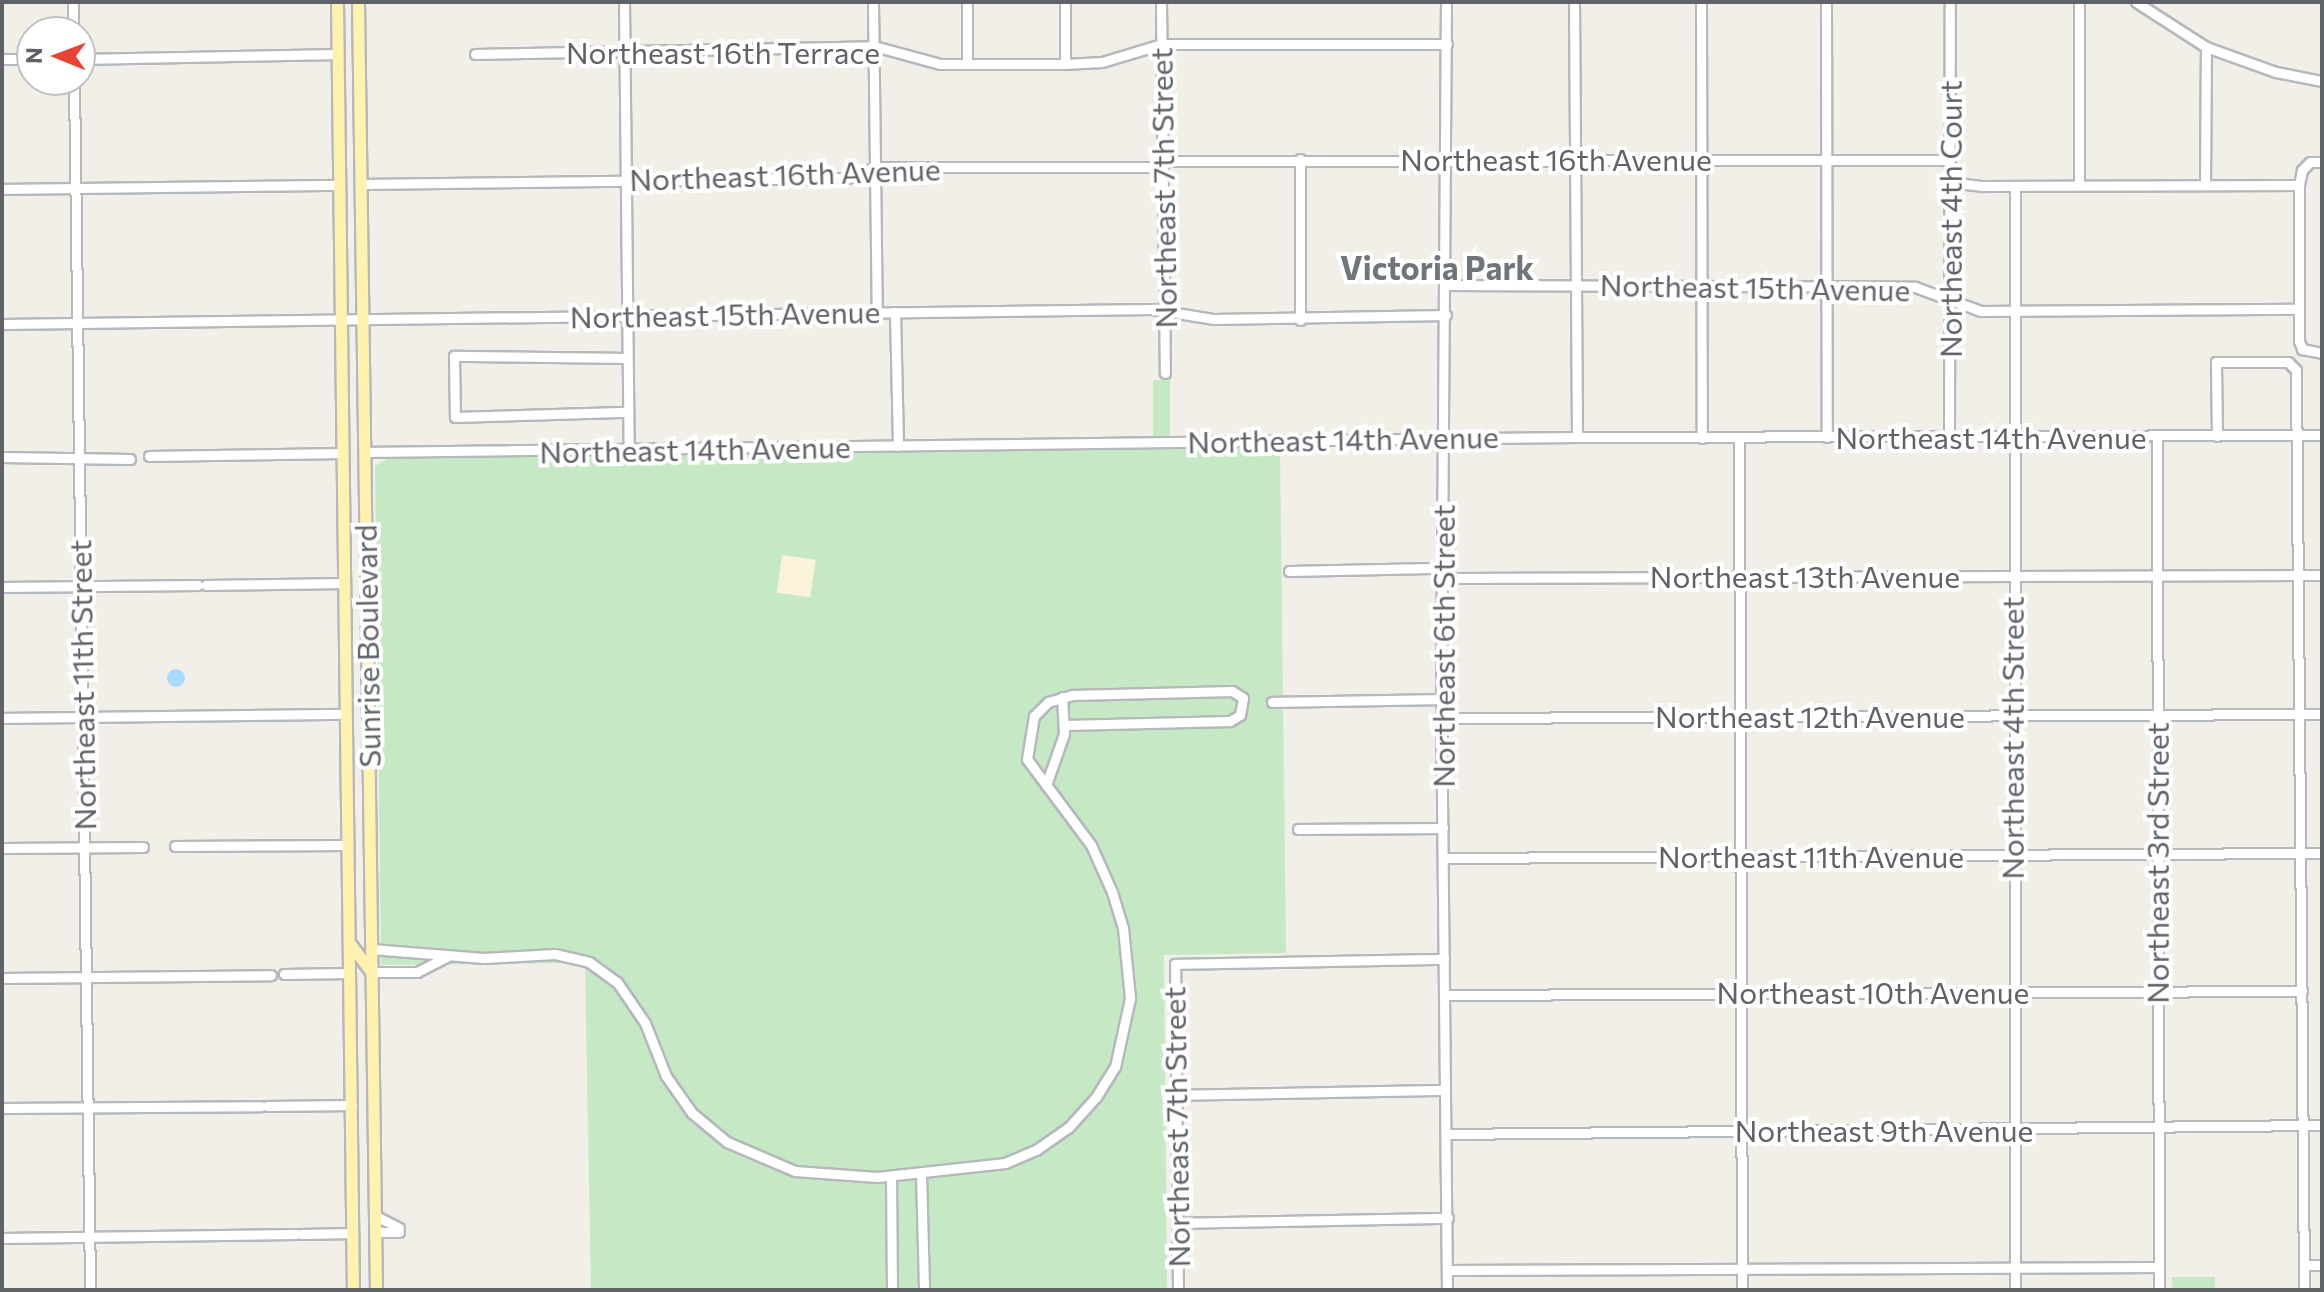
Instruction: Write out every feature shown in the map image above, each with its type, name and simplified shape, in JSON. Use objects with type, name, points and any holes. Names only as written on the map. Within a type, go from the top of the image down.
[{"type":"main road","name":"Sunrise Boulevard","points":[[337,2],[355,1290]]},
{"type":"main road","name":"Sunrise Boulevard","points":[[358,2],[376,1290]]},
{"type":"main road","points":[[337,31],[359,54]]},
{"type":"main road","points":[[346,714],[360,727],[368,746]]},
{"type":"main road","points":[[349,940],[371,972]]},
{"type":"main road","points":[[351,1074],[373,1103]]},
{"type":"street","points":[[624,2],[629,450]]},
{"type":"street","points":[[873,2],[877,312]]},
{"type":"street","points":[[967,2],[967,64]]},
{"type":"street","points":[[1065,2],[1065,64]]},
{"type":"street","name":"Northeast 7th Street","points":[[1161,2],[1165,373]]},
{"type":"street","name":"Northeast 6th Street","points":[[1446,2],[1447,285],[1441,699],[1447,1290]]},
{"type":"street","points":[[1574,2],[1577,437]]},
{"type":"street","points":[[1701,2],[1702,438]]},
{"type":"street","points":[[1826,2],[1827,437]]},
{"type":"street","name":"Northeast 4th Court","points":[[1949,436],[1950,2]]},
{"type":"street","points":[[2079,2],[2079,185]]},
{"type":"street","points":[[2136,2],[2206,47],[2276,72],[2322,81]]},
{"type":"street","name":"Northeast 16th Terrace","points":[[475,54],[874,46],[940,64],[1065,64],[1102,62],[1162,44],[1447,44]]},
{"type":"street","points":[[2205,185],[2206,47]]},
{"type":"street","points":[[96,59],[338,54]]},
{"type":"street","name":"Northeast 11th Street","points":[[74,96],[90,1290]]},
{"type":"street","points":[[1300,159],[1300,320]]},
{"type":"street","name":"Northeast 16th Avenue","points":[[361,184],[847,178],[875,167],[1162,164],[1300,159],[1949,160]]},
{"type":"street","points":[[2322,162],[2310,162],[2302,170],[2299,185],[2298,309],[2302,349],[2322,353]]},
{"type":"street","points":[[1949,182],[2015,186],[2299,185]]},
{"type":"street","points":[[2,189],[340,185]]},
{"type":"street","name":"Northeast 4th Street","points":[[2015,186],[2011,576],[2015,1290]]},
{"type":"street","name":"Northeast 15th Avenue","points":[[1447,285],[1915,287],[1950,298],[1963,308],[2015,311],[2298,309]]},
{"type":"street","name":"Northeast 15th Avenue","points":[[2,324],[877,312],[1164,312],[1214,319],[1300,320],[1446,315]]},
{"type":"street","points":[[895,312],[898,446]]},
{"type":"street","points":[[627,358],[454,356],[455,417],[628,412]]},
{"type":"street","points":[[2217,436],[2216,362],[2288,362],[2296,370],[2304,1290]]},
{"type":"street","name":"Northeast 14th Avenue","points":[[364,452],[1577,437],[2322,435]]},
{"type":"street","name":"Northeast 3rd Street","points":[[2157,436],[2159,1290]]},
{"type":"street","points":[[1739,438],[1742,1290]]},
{"type":"street","points":[[149,456],[343,453]]},
{"type":"street","points":[[2,457],[130,459]]},
{"type":"street","name":"Northeast 13th Avenue","points":[[1289,571],[1431,568],[1442,574],[1739,577],[2322,575]]},
{"type":"street","points":[[2,587],[345,583]]},
{"type":"street","points":[[371,949],[447,957],[555,954],[589,962],[624,992],[645,1023],[666,1076],[690,1110],[727,1142],[803,1173],[891,1176],[990,1167],[1036,1150],[1068,1128],[1115,1067],[1130,998],[1123,928],[1091,845],[1027,759],[1034,716],[1062,697],[1232,691],[1243,698],[1240,715],[1230,721],[1065,725]]},
{"type":"street","points":[[1046,785],[1065,725],[1062,697]]},
{"type":"street","points":[[1272,702],[1441,699]]},
{"type":"street","points":[[2,718],[346,714]]},
{"type":"street","name":"Northeast 12th Avenue","points":[[1442,718],[2322,714]]},
{"type":"street","points":[[1033,768],[1053,765]]},
{"type":"street","points":[[1298,829],[1443,828]]},
{"type":"street","points":[[175,846],[348,845]]},
{"type":"street","points":[[2,848],[143,847]]},
{"type":"street","name":"Northeast 11th Avenue","points":[[1443,858],[2322,853]]},
{"type":"street","points":[[371,972],[417,972],[447,957]]},
{"type":"street","name":"Northeast 7th Street","points":[[1178,1290],[1175,964],[1444,959]]},
{"type":"street","points":[[284,974],[350,973]]},
{"type":"street","points":[[2,978],[271,975]]},
{"type":"street","name":"Northeast 10th Avenue","points":[[1445,995],[2302,991]]},
{"type":"street","points":[[1174,1095],[1445,1090]]},
{"type":"street","points":[[2,1108],[352,1105]]},
{"type":"street","name":"Northeast 9th Avenue","points":[[1446,1134],[2322,1125]]},
{"type":"street","points":[[921,1173],[924,1290]]},
{"type":"street","points":[[891,1176],[892,1290]]},
{"type":"street","points":[[374,1215],[399,1230],[374,1232]]},
{"type":"street","points":[[1176,1223],[1448,1218]]},
{"type":"street","points":[[2,1238],[353,1233]]},
{"type":"street","points":[[2304,1265],[2322,1265]]},
{"type":"street","points":[[1448,1270],[2159,1267]]},
{"type":"green space","points":[[1153,380],[1170,380],[1170,437],[1153,437]]},
{"type":"green space","points":[[1280,448],[1286,953],[1164,955],[1167,1288],[591,1290],[585,963],[381,965],[375,466],[389,458]]},
{"type":"green space","points":[[2172,1277],[2215,1277],[2215,1290],[2172,1290]]},
{"type":"sand","points":[[782,555],[816,560],[810,597],[777,593]]},
{"type":"water","points":[[176,669],[185,678],[176,687],[167,678]]},
{"type":"district","name":"Victoria Park","points":[[1437,267]]}]
